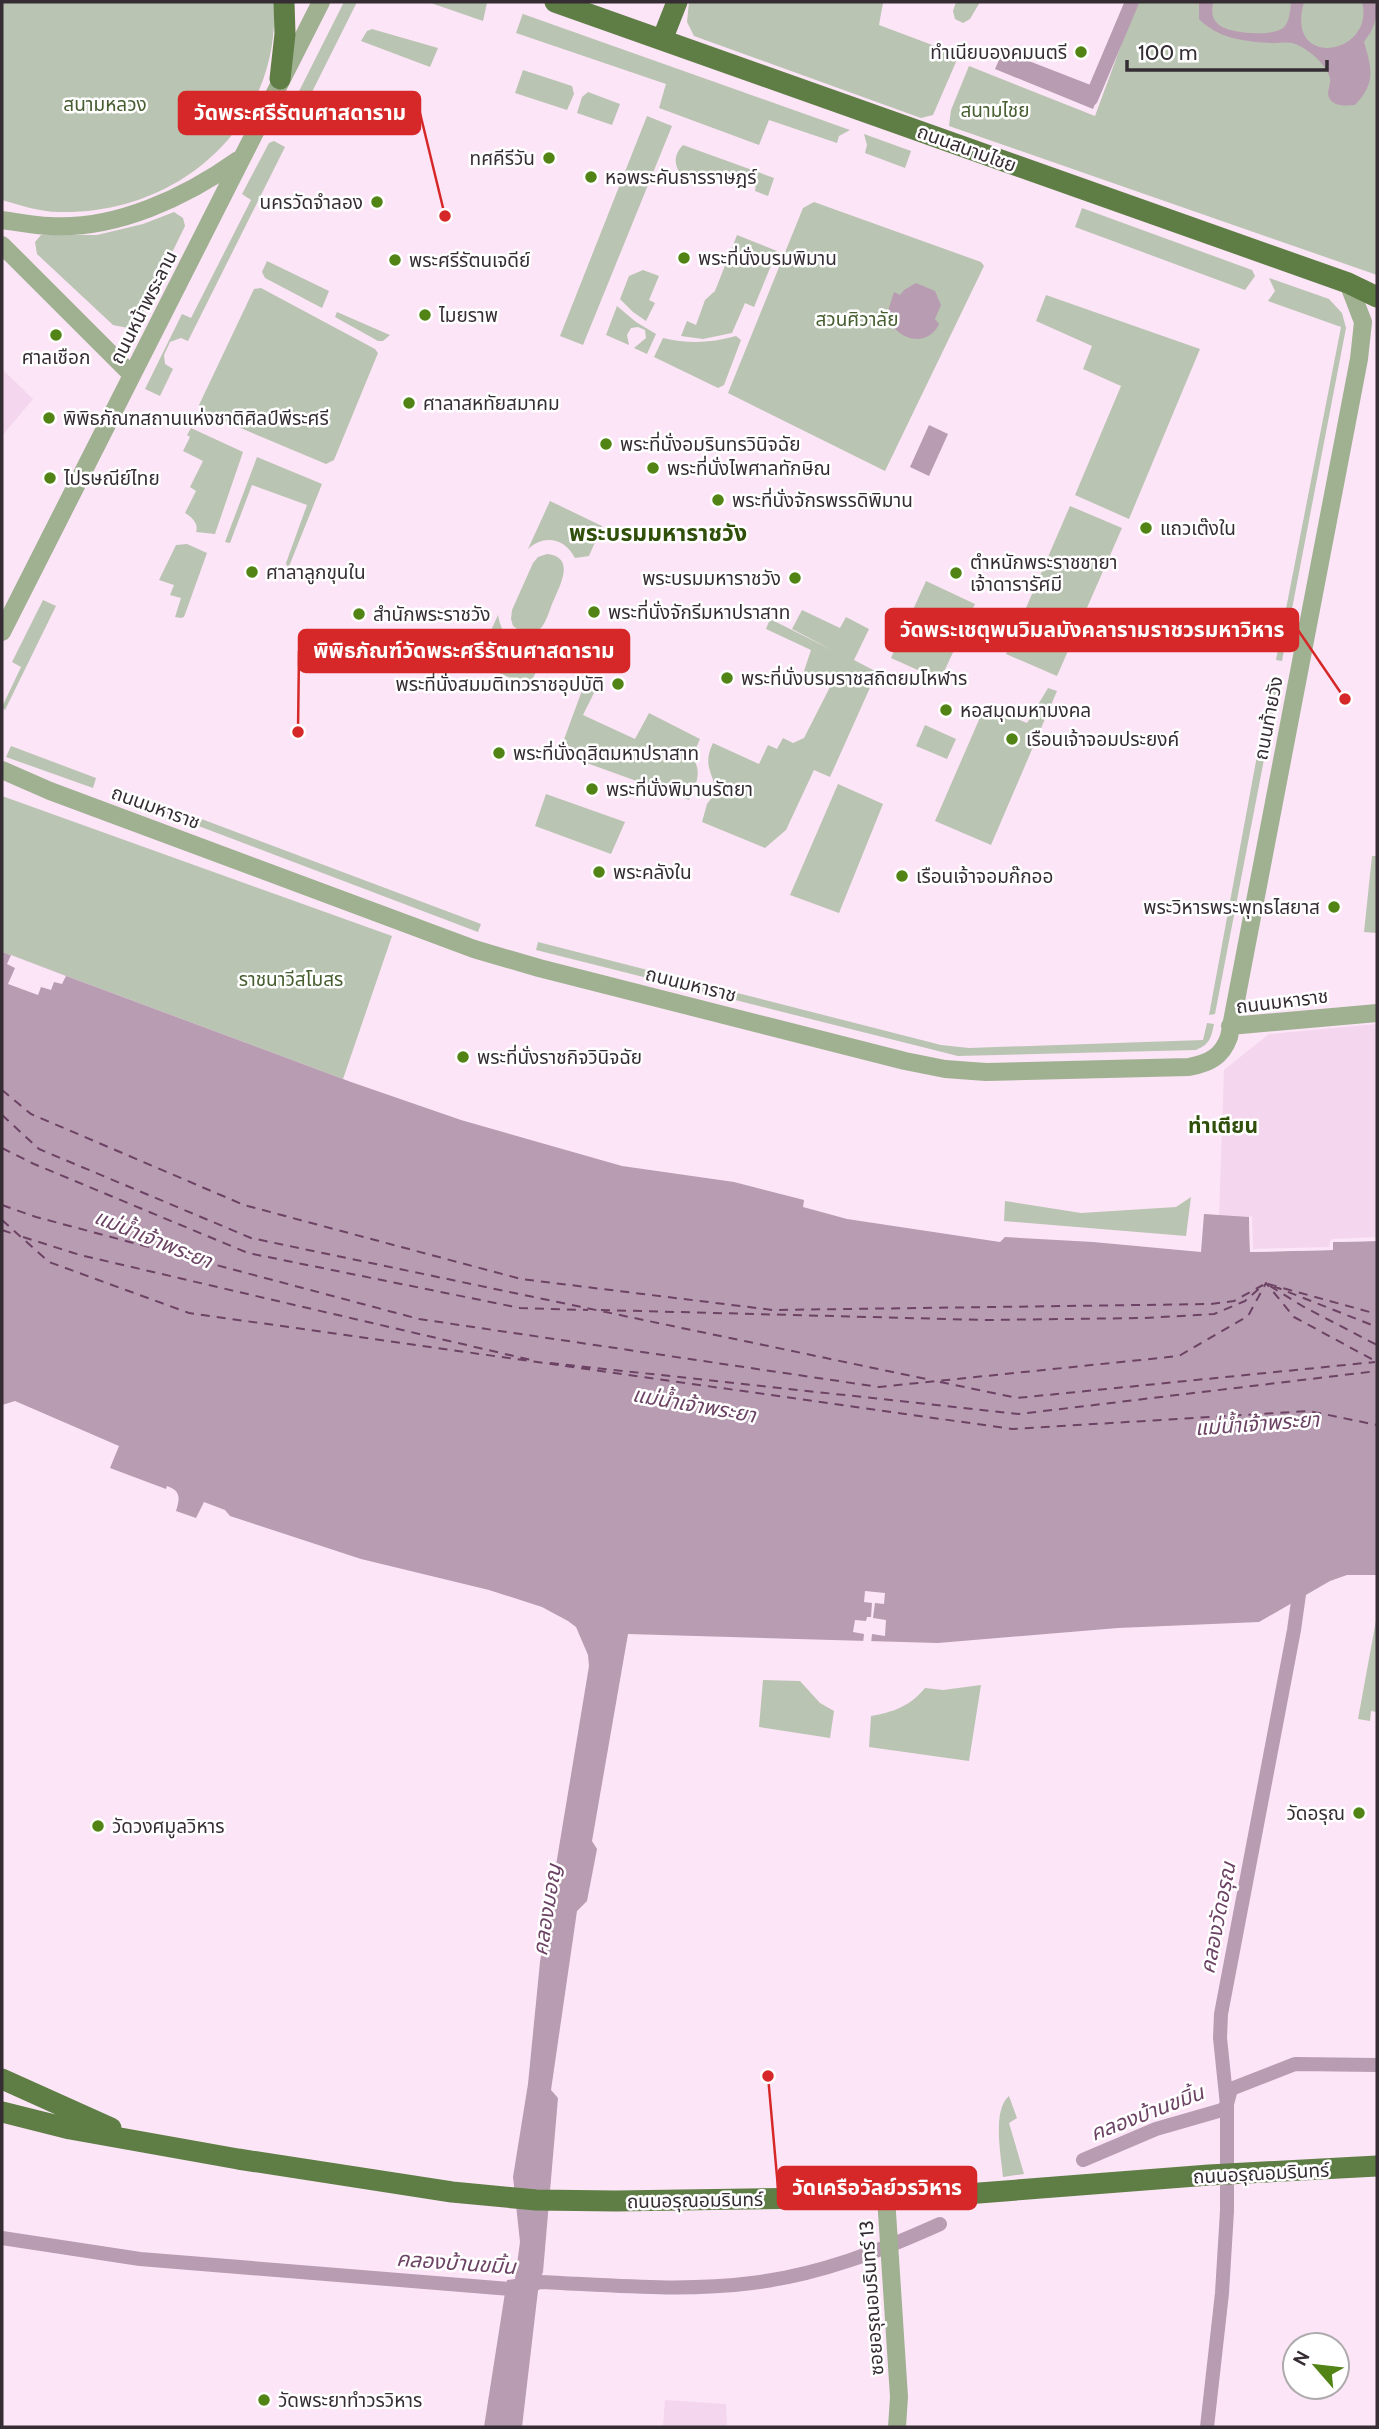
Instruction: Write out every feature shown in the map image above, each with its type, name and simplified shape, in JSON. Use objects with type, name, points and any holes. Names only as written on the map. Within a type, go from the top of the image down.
[{"type":"main road","points":[[280,79],[285,34],[284,2]]},
{"type":"main road","name":"ถนนสนามไชย","points":[[555,2],[1348,283],[1377,297]]},
{"type":"main road","points":[[662,40],[677,2]]},
{"type":"main road","name":"ถนนอรุณอมรินทร์","points":[[2,2079],[142,2141]]},
{"type":"main road","points":[[2,2088],[49,2099]]},
{"type":"main road","points":[[2,2103],[40,2122]]},
{"type":"main road","name":"ถนนอรุณอมรินทร์","points":[[2,2112],[40,2122],[238,2160],[452,2192],[536,2200],[966,2194],[1209,2175],[1377,2166]]},
{"type":"street","name":"ถนนหน้าพระลาน","points":[[2,632],[321,2]]},
{"type":"street","points":[[2,220],[51,227],[104,221],[141,212],[214,176],[242,157]]},
{"type":"street","points":[[2,245],[132,375]]},
{"type":"street","name":"ถนนท้ายวัง","points":[[1230,1026],[1359,359],[1363,322],[1348,283]]},
{"type":"street","points":[[1359,359],[1377,343]]},
{"type":"street","name":"ถนนมหาราช","points":[[2,770],[474,949],[925,1066],[986,1072],[1189,1067],[1204,1064],[1218,1056],[1225,1048],[1230,1026],[1377,1013]]},
{"type":"street","name":"ซอยอรุณอมรินทร์ 13","points":[[887,2197],[899,2397],[897,2427]]},
{"type":"shaded area","points":[[2,369],[33,399],[2,436]]},
{"type":"shaded area","points":[[1377,1024],[1377,1241],[1333,1242],[1333,1250],[1250,1252],[1219,1215],[1224,1070],[1269,1034]]},
{"type":"shaded area","points":[[665,2400],[726,2404],[727,2427],[663,2427]]},
{"type":"green space","name":"สนามหลวง","points":[[2,2],[274,2],[272,46],[260,87],[241,123],[214,154],[182,179],[144,198],[103,209],[45,211],[2,200]]},
{"type":"green space","points":[[344,2],[357,2],[298,120],[287,115]]},
{"type":"green space","points":[[428,2],[483,2],[487,3],[483,21]]},
{"type":"green space","name":"สนามไชย","points":[[689,2],[880,2],[883,3],[879,25],[959,55],[933,115],[921,118],[694,36],[687,22]]},
{"type":"green space","points":[[956,2],[980,2],[970,19],[963,23],[955,19],[953,11]]},
{"type":"green space","points":[[1137,2],[1377,2],[1377,275],[949,126],[951,110],[969,66],[1095,116]]},
{"type":"green space","points":[[523,13],[850,130],[839,136],[837,143],[769,120],[759,145],[659,108],[666,84],[516,33]]},
{"type":"green space","points":[[372,29],[438,48],[430,67],[361,41],[367,31]]},
{"type":"green space","points":[[523,70],[572,86],[574,94],[567,110],[515,93]]},
{"type":"green space","points":[[588,92],[620,104],[612,125],[577,113],[582,97]]},
{"type":"green space","points":[[647,116],[672,126],[583,345],[560,336]]},
{"type":"green space","points":[[864,134],[911,151],[905,168],[865,153],[867,145]]},
{"type":"green space","points":[[274,141],[285,147],[188,341],[181,338],[170,342],[164,355],[165,364],[173,369],[160,396],[145,389],[182,314],[191,318],[251,200],[242,194],[269,143]]},
{"type":"green space","points":[[683,145],[774,178],[768,196],[755,191],[756,183],[724,170],[718,179],[702,172],[695,184],[689,181],[677,168],[676,162]]},
{"type":"green space","name":"สวนศิวาลัย","points":[[814,202],[981,262],[984,266],[885,471],[728,393],[803,208]]},
{"type":"green space","points":[[1082,208],[1252,270],[1255,276],[1245,290],[1075,227]]},
{"type":"green space","points":[[174,212],[183,218],[185,226],[140,318],[128,328],[113,325],[37,254],[35,242],[41,235],[97,235],[143,224]]},
{"type":"green space","points":[[737,235],[777,251],[754,307],[745,303],[732,333],[703,339],[681,336],[687,321],[696,325],[705,300],[715,291]]},
{"type":"green space","points":[[267,261],[329,291],[322,308],[265,278],[262,272]]},
{"type":"green space","points":[[643,270],[659,276],[649,300],[655,303],[646,321],[620,299],[629,276]]},
{"type":"green space","points":[[1269,278],[1329,299],[1342,313],[1346,328],[1282,661],[1276,660],[1341,327],[1268,301],[1275,291]]},
{"type":"green space","points":[[261,288],[378,353],[334,460],[326,464],[205,413],[199,405],[254,289]]},
{"type":"green space","points":[[1046,295],[1200,349],[1129,519],[1075,495],[1121,386],[1083,369],[1092,346],[1036,321]]},
{"type":"green space","points":[[617,306],[656,334],[647,354],[634,348],[646,338],[645,330],[631,328],[627,335],[629,345],[606,335]]},
{"type":"green space","points":[[337,312],[390,335],[383,341],[378,341],[335,317]]},
{"type":"green space","points":[[736,336],[741,340],[724,385],[718,388],[654,357],[663,338],[700,342]]},
{"type":"green space","points":[[191,428],[243,452],[215,534],[196,532],[197,526],[185,513],[196,491],[190,487],[203,461],[183,451]]},
{"type":"green space","points":[[257,457],[322,484],[288,569],[286,563],[307,505],[252,485],[230,543],[225,542]]},
{"type":"green space","points":[[550,501],[602,526],[589,556],[575,558],[566,546],[554,540],[541,541],[528,549]]},
{"type":"green space","points":[[1070,506],[1122,528],[1057,676],[1006,654]]},
{"type":"green space","points":[[187,544],[207,553],[184,617],[181,618],[175,617],[181,598],[170,595],[174,585],[159,580],[176,545]]},
{"type":"green space","points":[[547,554],[556,556],[564,567],[561,582],[542,627],[534,633],[524,634],[513,626],[512,610],[533,563],[538,557]]},
{"type":"green space","points":[[926,581],[975,604],[961,634],[912,612]]},
{"type":"green space","points":[[43,600],[56,606],[5,710],[2,707],[21,667],[12,662]]},
{"type":"green space","points":[[802,610],[840,628],[846,617],[869,629],[854,660],[877,672],[830,777],[814,770],[786,830],[765,848],[702,822],[707,804],[717,791],[709,767],[710,750],[713,743],[759,764],[768,745],[777,749],[783,738],[793,743],[804,738],[830,687],[803,674],[811,650],[766,629],[770,619],[834,651],[792,629]]},
{"type":"green space","points":[[498,615],[506,636],[511,641],[523,645],[539,643],[544,656],[529,686],[476,663]]},
{"type":"green space","points":[[908,621],[957,644],[940,680],[891,658]]},
{"type":"green space","points":[[584,685],[595,691],[583,715],[635,739],[649,713],[700,739],[692,757],[698,773],[689,800],[559,753]]},
{"type":"green space","points":[[1048,688],[1057,691],[991,845],[935,821],[985,706],[1027,723]]},
{"type":"green space","points":[[1269,691],[1277,692],[1215,1014],[1209,1015]]},
{"type":"green space","points":[[925,725],[956,739],[947,759],[916,746]]},
{"type":"green space","points":[[11,746],[96,778],[93,788],[6,757]]},
{"type":"green space","points":[[838,784],[883,804],[839,913],[790,895]]},
{"type":"green space","points":[[546,794],[625,822],[611,854],[535,826]]},
{"type":"green space","name":"ราชนาวีสโมสร","points":[[2,796],[392,936],[343,1079],[2,952]]},
{"type":"green space","points":[[167,806],[481,924],[478,932],[164,813]]},
{"type":"green space","points":[[1372,856],[1377,856],[1377,933],[1364,932]]},
{"type":"green space","points":[[538,942],[941,1045],[969,1048],[1203,1040],[1207,1023],[1214,1024],[1209,1040],[1196,1050],[958,1056],[536,950]]},
{"type":"green space","points":[[1191,1197],[1186,1236],[1004,1221],[1005,1201],[1081,1213],[1176,1207]]},
{"type":"green space","points":[[1377,1615],[1377,1712],[1371,1711],[1370,1721],[1358,1719]]},
{"type":"green space","points":[[763,1680],[800,1681],[820,1703],[834,1711],[830,1738],[759,1727]]},
{"type":"green space","points":[[981,1685],[969,1761],[869,1747],[871,1716],[901,1707],[925,1688],[943,1690]]},
{"type":"green space","points":[[1009,2096],[1017,2118],[1009,2123],[1024,2174],[1003,2177],[999,2122],[1004,2103]]},
{"type":"water","points":[[1199,2],[1213,2],[1214,18],[1222,27],[1239,32],[1269,33],[1283,28],[1288,19],[1291,2],[1304,2],[1301,24],[1307,39],[1317,46],[1331,48],[1345,43],[1356,34],[1363,20],[1362,2],[1375,2],[1374,24],[1364,42],[1370,68],[1366,90],[1355,105],[1335,103],[1329,98],[1330,80],[1326,69],[1309,52],[1291,43],[1249,41],[1222,34],[1199,19]]},
{"type":"water","points":[[1003,51],[1101,89],[1093,109],[995,69]]},
{"type":"water","points":[[916,283],[935,291],[941,305],[935,319],[939,324],[934,332],[919,339],[903,335],[896,330],[887,314],[894,292],[900,295]]},
{"type":"water","points":[[929,425],[948,434],[929,476],[910,467]]},
{"type":"water","name":"แม่น้ำเจ้าพระยา","points":[[2,952],[351,1082],[461,1120],[622,1166],[734,1182],[804,1200],[803,1207],[847,1219],[1000,1242],[1005,1237],[1201,1252],[1204,1214],[1249,1217],[1250,1252],[1333,1250],[1333,1242],[1377,1241],[1377,1575],[1347,1575],[1330,1581],[1259,1622],[1118,1628],[938,1643],[628,1634],[592,1841],[597,1849],[587,1901],[577,1911],[551,2090],[558,2098],[543,2272],[539,2282],[522,2427],[484,2427],[507,2280],[515,2279],[520,2242],[513,2177],[528,2084],[540,1962],[589,1666],[588,1655],[576,1627],[542,1607],[489,1590],[361,1559],[230,1516],[225,1510],[204,1502],[196,1518],[176,1511],[178,1496],[172,1488],[167,1486],[166,1489],[110,1468],[119,1446],[15,1401],[2,1405]]},
{"type":"pier","points":[[11,955],[66,976],[62,984],[54,982],[51,990],[41,987],[38,995],[8,984],[15,968],[7,964]]},
{"type":"pier","points":[[1252,1216],[1253,1249],[1329,1247],[1333,1239],[1377,1237],[1377,1241],[1333,1242],[1333,1250],[1250,1252],[1249,1217]]},
{"type":"pier","points":[[865,1591],[885,1593],[884,1604],[875,1603],[873,1618],[886,1620],[885,1636],[872,1634],[871,1644],[863,1644],[864,1634],[853,1632],[855,1620],[866,1621],[867,1617],[871,1617],[872,1603],[864,1602]]},
{"type":"waterway","points":[[1086,97],[1091,99],[1132,2]]},
{"type":"waterway","name":"คลองวัดอรุณ","points":[[1207,2427],[1222,2293],[1227,2211],[1227,2105],[1220,2038],[1221,2014],[1294,1630],[1301,1580]]},
{"type":"waterway","points":[[1227,2104],[1231,2089],[1295,2064],[1377,2065]]},
{"type":"waterway","name":"คลองบ้านขมิ้น","points":[[1083,2160],[1156,2129],[1222,2110],[1227,2105]]},
{"type":"waterway","name":"คลองบ้านขมิ้น","points":[[2,2238],[140,2259],[523,2290],[539,2282],[673,2287],[752,2283],[849,2261],[940,2224]]},
{"type":"ferry route","points":[[2,1090],[31,1114],[244,1205],[521,1279],[773,1310],[1211,1304],[1234,1301],[1263,1285]]},
{"type":"ferry route","points":[[2,1115],[39,1149],[251,1238],[931,1380]]},
{"type":"ferry route","points":[[2,1148],[34,1164],[248,1253],[520,1308],[588,1310]]},
{"type":"ferry route","points":[[2,1205],[36,1217],[419,1319],[879,1387],[1179,1356],[1248,1316],[1266,1283],[1294,1317],[1377,1362]]},
{"type":"ferry route","points":[[2,1220],[49,1262],[189,1313],[1012,1429],[1309,1411],[1377,1425]]},
{"type":"ferry route","points":[[2,1230],[17,1235]]},
{"type":"ferry route","points":[[23,1237],[80,1255],[531,1360]]},
{"type":"ferry route","points":[[1268,1284],[1377,1314]]},
{"type":"ferry route","points":[[601,1310],[985,1320],[1145,1318],[1214,1314],[1245,1301],[1262,1286]]},
{"type":"ferry route","points":[[1270,1286],[1377,1345]]},
{"type":"ferry route","points":[[1273,1286],[1377,1327]]},
{"type":"ferry route","points":[[940,1382],[1017,1398],[1375,1362]]},
{"type":"ferry route","points":[[550,1363],[1019,1414],[1377,1371]]},
{"type":"place","name":"ทำเนียบองคมนตรี","points":[[1081,52]]},
{"type":"place","name":"ทศคีรีวัน","points":[[549,158]]},
{"type":"place","name":"หอพระคันธารราษฎร์","points":[[591,177]]},
{"type":"place","name":"นครวัดจำลอง","points":[[377,202]]},
{"type":"place","name":"วัดพระศรีรัตนศาสดาราม","points":[[445,216]]},
{"type":"place","name":"พระที่นั่งบรมพิมาน","points":[[684,258]]},
{"type":"place","name":"พระศรีรัตนเจดีย์","points":[[395,260]]},
{"type":"place","name":"ไมยราพ","points":[[425,315]]},
{"type":"place","name":"ศาลเชือก","points":[[56,335]]},
{"type":"place","name":"ศาลาสหทัยสมาคม","points":[[409,403]]},
{"type":"place","name":"พิพิธภัณฑสถานแห่งชาติศิลป์พีระศรี","points":[[49,418]]},
{"type":"place","name":"พระที่นั่งอมรินทรวินิจฉัย","points":[[606,444]]},
{"type":"place","name":"พระที่นั่งไพศาลทักษิณ","points":[[653,468]]},
{"type":"place","name":"ไปรษณีย์ไทย","points":[[50,478]]},
{"type":"place","name":"พระที่นั่งจักรพรรดิพิมาน","points":[[718,500]]},
{"type":"place","name":"แถวเต๊งใน","points":[[1146,528]]},
{"type":"place","name":"ศาลาลูกขุนใน","points":[[252,572]]},
{"type":"place","name":"ตำหนักพระราชชายา เจ้าดารารัศมี","points":[[956,573]]},
{"type":"place","name":"พระบรมมหาราชวัง","points":[[795,578]]},
{"type":"place","name":"พระที่นั่งจักรีมหาปราสาท","points":[[594,612]]},
{"type":"place","name":"สำนักพระราชวัง","points":[[359,614]]},
{"type":"place","name":"พระที่นั่งบรมราชสถิตยมโหฬาร","points":[[727,678]]},
{"type":"place","name":"พระที่นั่งสมมติเทวราชอุปบัติ","points":[[618,684]]},
{"type":"place","name":"วัดพระเชตุพนวิมลมังคลารามราชวรมหาวิหาร","points":[[1345,699]]},
{"type":"place","name":"หอสมุดมหามงคล","points":[[946,710]]},
{"type":"place","name":"พิพิธภัณฑ์วัดพระศรีรัตนศาสดาราม","points":[[298,732]]},
{"type":"place","name":"เรือนเจ้าจอมประยงค์","points":[[1012,739]]},
{"type":"place","name":"พระที่นั่งดุสิตมหาปราสาท","points":[[499,753]]},
{"type":"place","name":"พระที่นั่งพิมานรัตยา","points":[[592,789]]},
{"type":"place","name":"พระคลังใน","points":[[599,872]]},
{"type":"place","name":"เรือนเจ้าจอมก๊กออ","points":[[902,876]]},
{"type":"place","name":"พระวิหารพระพุทธไสยาส","points":[[1334,907]]},
{"type":"place","name":"พระที่นั่งราชกิจวินิจฉัย","points":[[463,1057]]},
{"type":"place","name":"วัดอรุณ","points":[[1359,1813]]},
{"type":"place","name":"วัดวงศมูลวิหาร","points":[[98,1826]]},
{"type":"place","name":"วัดเครือวัลย์วรวิหาร","points":[[768,2076]]},
{"type":"place","name":"วัดพระยาทําวรวิหาร","points":[[264,2400]]},
{"type":"district","name":"พระบรมมหาราชวัง","points":[[658,533]]},
{"type":"district","name":"ท่าเตียน","points":[[1223,1126]]},
{"type":"water label","name":"คลองมอญ","points":[[547,1910]]}]
